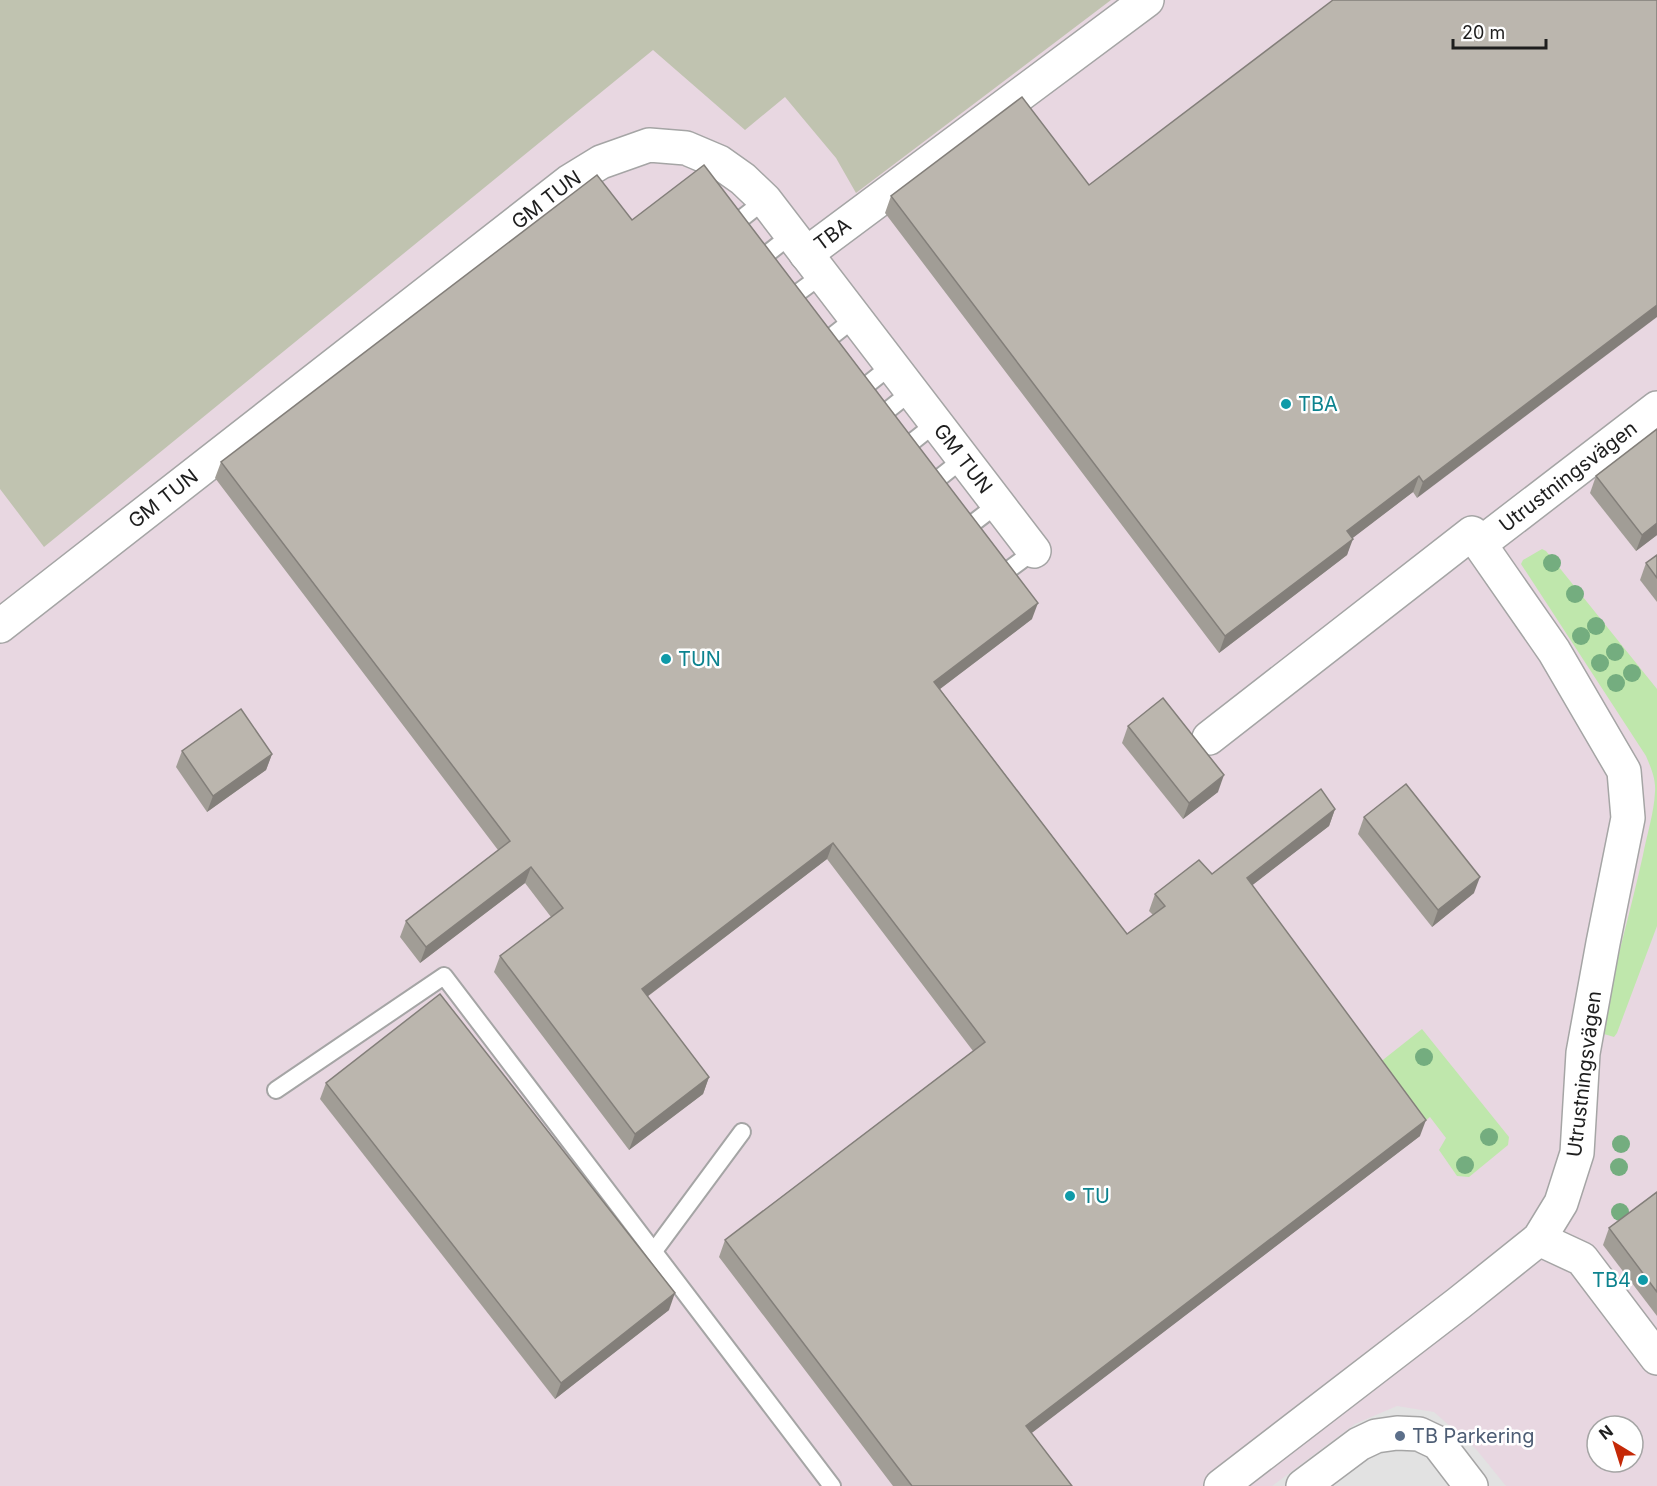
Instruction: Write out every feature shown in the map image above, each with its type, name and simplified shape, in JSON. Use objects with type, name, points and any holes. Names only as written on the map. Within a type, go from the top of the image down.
[{"type":"street","name":"TBA","points":[[807,254],[1147,0]]},
{"type":"street","name":"GM TUN","points":[[0,626],[570,181],[601,162],[649,145],[686,148],[719,162],[743,179],[765,200],[1034,551]]},
{"type":"street","name":"Utrustningsvägen","points":[[1221,1486],[1539,1239],[1561,1203],[1577,1153],[1583,1053],[1628,818],[1624,771],[1554,651],[1476,539],[1657,408]]},
{"type":"street","points":[[1209,738],[1476,539]]},
{"type":"street","points":[[1539,1239],[1582,1259],[1657,1358]]},
{"type":"street","points":[[1304,1486],[1359,1444],[1376,1436],[1397,1433],[1419,1434],[1438,1443],[1472,1486]]},
{"type":"lane","points":[[732,226],[765,200]]},
{"type":"lane","points":[[758,261],[807,254]]},
{"type":"lane","points":[[788,300],[807,254]]},
{"type":"lane","points":[[822,344],[855,318]]},
{"type":"lane","points":[[858,392],[891,365]]},
{"type":"lane","points":[[878,418],[912,391]]},
{"type":"lane","points":[[902,450],[936,423]]},
{"type":"lane","points":[[930,486],[963,459]]},
{"type":"lane","points":[[964,530],[998,504]]},
{"type":"lane","points":[[999,577],[1034,551]]},
{"type":"lane","points":[[276,1090],[444,976],[832,1486]]},
{"type":"lane","points":[[654,1251],[742,1132]]},
{"type":"shaded area","points":[[0,0],[1657,0],[1657,1486],[0,1486]]},
{"type":"shaded area","points":[[0,0],[1111,0],[856,193],[836,158],[785,97],[745,130],[653,50],[44,547],[0,489]]},
{"type":"shaded area","name":"TB Parkering","points":[[1397,1406],[1434,1412],[1476,1449],[1506,1486],[1272,1486],[1355,1424]]},
{"type":"green space","points":[[1542,549],[1546,551],[1657,689],[1657,926],[1614,1037],[1604,1034],[1601,1030],[1650,824],[1655,783],[1646,756],[1521,564],[1523,560]]},
{"type":"green space","points":[[1422,1029],[1509,1137],[1508,1145],[1469,1177],[1457,1176],[1439,1150],[1446,1138],[1430,1117],[1425,1121],[1379,1063]]},
{"type":"building","name":"TBA","points":[[1333,0],[1657,0],[1657,305],[1423,482],[1419,476],[1347,531],[1353,539],[1225,636],[891,196],[1022,97],[1089,185]]},
{"type":"building","name":"TUN","points":[[704,165],[1038,603],[934,682],[1127,934],[1165,906],[1155,894],[1199,860],[1212,874],[1321,789],[1335,809],[1247,878],[1426,1120],[1026,1426],[1072,1486],[912,1486],[725,1240],[985,1042],[833,843],[642,989],[709,1077],[635,1134],[500,956],[563,908],[531,867],[426,947],[406,921],[510,841],[221,462],[597,175],[632,220]]},
{"type":"building","points":[[1657,429],[1657,523],[1642,535],[1596,476]]},
{"type":"building","points":[[1657,555],[1657,578],[1646,563]]},
{"type":"building","points":[[1163,698],[1224,775],[1189,803],[1128,726]]},
{"type":"building","points":[[241,709],[272,754],[213,796],[182,751]]},
{"type":"building","points":[[1406,784],[1480,877],[1438,910],[1364,817]]},
{"type":"building","points":[[440,994],[675,1293],[561,1383],[326,1083]]},
{"type":"building","name":"TB4","points":[[1657,1192],[1657,1292],[1609,1228]]},
{"type":"place","name":"TBA","points":[[1286,404]]},
{"type":"place","name":"TUN","points":[[666,659]]},
{"type":"place","name":"TU","points":[[1070,1196]]},
{"type":"place","name":"TB4","points":[[1643,1280]]},
{"type":"place","name":"TB Parkering","points":[[1400,1436]]}]
